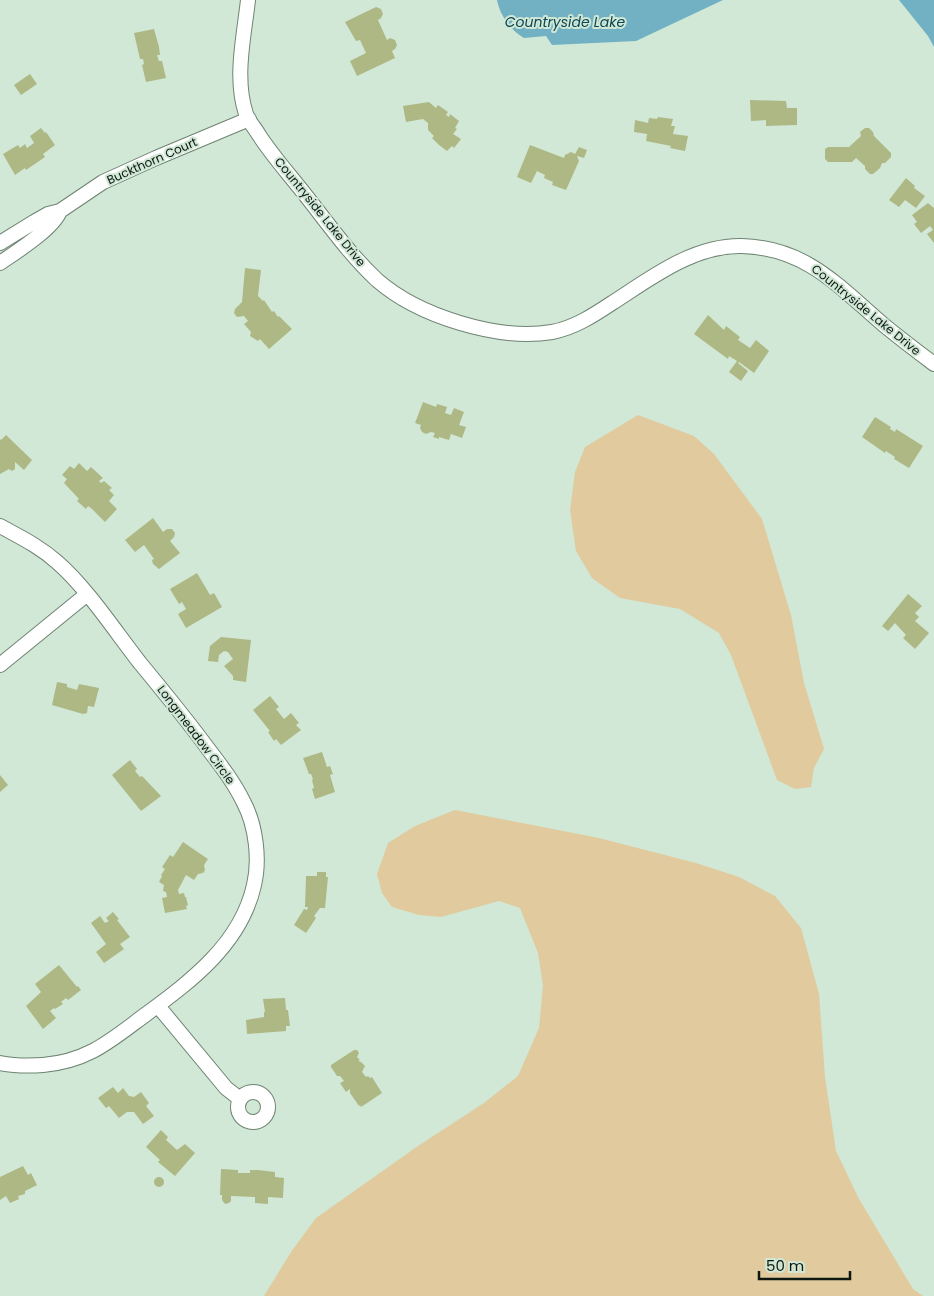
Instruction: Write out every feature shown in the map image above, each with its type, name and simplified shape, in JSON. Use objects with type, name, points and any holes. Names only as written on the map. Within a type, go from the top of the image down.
[{"type":"street","name":"Countryside Lake Drive","points":[[248,0],[241,68],[242,95],[249,119],[269,150],[347,248],[368,271],[394,293],[417,306],[464,324],[501,333],[553,332],[572,326],[594,314],[651,277],[680,261],[708,250],[741,246],[792,255],[814,266],[934,364]]},
{"type":"street","name":"Buckthorn Court","points":[[0,243],[48,214],[60,211],[103,182],[249,119]]},
{"type":"street","name":"Buckthorn Court","points":[[0,263],[44,230],[58,217],[60,211]]},
{"type":"street","name":"Longmeadow Circle","points":[[0,526],[38,546],[58,563],[86,595],[197,734],[231,780],[245,804],[252,825],[256,854],[255,884],[249,903],[227,944],[158,1006],[92,1053],[77,1059],[61,1064],[26,1066],[0,1063]]},
{"type":"street","points":[[0,665],[86,595]]},
{"type":"street","points":[[158,1006],[226,1088],[240,1099]]},
{"type":"shaded area","points":[[638,415],[694,436],[714,454],[762,519],[791,615],[804,683],[824,749],[814,768],[811,787],[795,789],[777,780],[731,655],[719,633],[680,609],[620,598],[592,578],[576,551],[570,510],[575,472],[585,447]]},
{"type":"shaded area","points":[[455,810],[599,838],[696,863],[739,877],[775,896],[801,928],[819,994],[825,1077],[836,1151],[859,1199],[913,1289],[923,1296],[264,1296],[291,1252],[316,1218],[418,1146],[484,1103],[518,1076],[539,1028],[543,986],[538,953],[520,908],[499,901],[441,917],[419,915],[392,907],[382,893],[377,874],[388,843],[415,826]]},
{"type":"water","name":"Countryside Lake","points":[[497,0],[723,0],[636,41],[552,45],[546,36],[524,38],[514,31],[506,22]]},
{"type":"water","points":[[899,0],[934,0],[934,47],[928,36]]},
{"type":"building","points":[[376,7],[381,9],[383,14],[378,20],[387,40],[390,38],[395,40],[397,45],[392,51],[395,58],[357,76],[350,61],[366,53],[360,40],[356,41],[345,22]]},
{"type":"building","points":[[154,29],[160,55],[157,55],[159,61],[162,61],[166,78],[146,82],[142,65],[144,64],[143,59],[140,59],[134,33]]},
{"type":"building","points":[[30,74],[37,84],[21,95],[14,85]]},
{"type":"building","points":[[750,100],[786,101],[787,108],[797,108],[797,125],[766,126],[766,120],[751,121]]},
{"type":"building","points":[[429,102],[436,108],[438,105],[448,112],[446,115],[449,117],[450,114],[459,121],[455,128],[457,129],[453,134],[461,139],[454,148],[452,146],[447,151],[439,145],[432,138],[434,136],[428,130],[428,123],[423,119],[406,122],[403,106]]},
{"type":"building","points":[[658,117],[673,119],[671,126],[675,126],[673,134],[688,136],[685,151],[646,141],[647,134],[634,132],[635,120],[648,123],[649,118],[657,119]]},
{"type":"building","points":[[41,128],[55,145],[43,154],[45,157],[15,175],[3,154],[18,145],[20,148],[25,144],[27,148],[34,143],[30,136]]},
{"type":"building","points":[[865,128],[869,128],[874,136],[891,153],[891,157],[885,163],[882,163],[880,168],[873,174],[870,174],[865,169],[865,166],[856,158],[852,162],[828,162],[825,159],[825,149],[828,147],[849,147],[861,136],[860,132]]},
{"type":"building","points":[[530,145],[564,158],[565,155],[571,152],[575,154],[579,147],[587,150],[584,158],[577,156],[579,161],[566,190],[552,185],[553,182],[544,178],[545,175],[537,171],[531,183],[517,177]]},
{"type":"building","points":[[906,178],[915,186],[914,188],[925,196],[916,208],[905,200],[899,207],[889,200]]},
{"type":"building","points":[[928,203],[934,208],[934,243],[927,234],[933,230],[930,226],[921,233],[914,224],[917,222],[912,215]]},
{"type":"building","points":[[245,268],[261,270],[258,296],[264,300],[272,312],[274,311],[292,329],[269,349],[260,339],[258,341],[250,336],[251,332],[244,324],[248,321],[244,316],[237,317],[234,313],[235,309],[242,302]]},
{"type":"building","points":[[708,315],[724,330],[726,326],[740,337],[738,340],[750,348],[756,340],[769,351],[754,373],[739,362],[748,371],[741,381],[729,372],[737,361],[729,356],[728,359],[694,334]]},
{"type":"building","points":[[423,402],[436,407],[437,404],[447,407],[445,413],[451,415],[454,408],[464,412],[459,425],[466,427],[462,438],[451,434],[449,440],[439,437],[439,439],[433,437],[435,433],[426,434],[422,432],[421,425],[415,423]]},
{"type":"building","points":[[875,417],[891,427],[890,429],[895,432],[896,429],[923,446],[909,468],[894,459],[895,457],[886,451],[885,453],[862,437]]},
{"type":"building","points":[[6,435],[32,460],[24,470],[15,462],[15,469],[12,471],[9,469],[0,474],[0,439]]},
{"type":"building","points":[[79,463],[87,471],[91,467],[103,478],[99,481],[101,483],[104,481],[112,488],[109,490],[114,495],[109,501],[117,509],[105,522],[88,506],[86,509],[77,501],[79,499],[64,483],[67,479],[62,475],[70,466],[74,469]]},
{"type":"building","points":[[153,518],[163,532],[167,529],[172,529],[175,533],[170,541],[180,553],[159,569],[153,564],[152,560],[154,559],[144,545],[135,552],[125,540]]},
{"type":"building","points":[[197,573],[210,595],[214,593],[222,607],[186,628],[178,614],[186,609],[182,602],[179,604],[170,589]]},
{"type":"building","points":[[908,594],[922,606],[915,613],[919,617],[915,621],[929,633],[915,649],[903,638],[906,635],[895,623],[888,631],[882,626]]},
{"type":"building","points":[[221,637],[251,640],[246,682],[233,680],[233,676],[224,666],[233,659],[228,652],[224,651],[219,655],[218,662],[208,661],[210,646]]},
{"type":"building","points":[[57,682],[67,684],[67,687],[77,690],[79,684],[99,688],[94,707],[88,706],[87,713],[83,714],[52,705]]},
{"type":"building","points":[[270,696],[279,707],[276,709],[284,719],[291,713],[299,723],[296,725],[301,730],[281,745],[276,739],[274,741],[268,732],[270,731],[253,710]]},
{"type":"building","points":[[322,752],[327,767],[330,766],[333,774],[330,775],[335,792],[315,799],[312,789],[314,788],[313,779],[303,758]]},
{"type":"building","points":[[130,760],[140,777],[142,776],[161,796],[141,811],[112,775]]},
{"type":"building","points":[[0,775],[8,785],[0,792]]},
{"type":"building","points":[[183,842],[208,859],[204,865],[205,870],[203,873],[198,874],[194,880],[186,875],[178,890],[179,894],[184,893],[186,897],[187,909],[165,913],[162,898],[167,897],[166,892],[163,891],[164,885],[159,882],[165,869],[162,867],[170,855],[173,857]]},
{"type":"building","points":[[317,872],[326,872],[326,877],[328,877],[325,908],[320,908],[306,933],[294,925],[304,909],[307,910],[308,907],[305,907],[306,876],[317,876]]},
{"type":"building","points":[[113,912],[130,937],[120,944],[124,949],[104,963],[96,952],[106,944],[91,923],[100,916],[105,923],[109,921],[106,918]]},
{"type":"building","points":[[59,965],[81,990],[68,1000],[66,998],[61,1002],[63,1004],[50,1011],[56,1018],[43,1029],[26,1006],[41,992],[35,984]]},
{"type":"building","points":[[285,998],[290,1026],[286,1026],[286,1031],[247,1034],[246,1020],[264,1017],[263,999]]},
{"type":"building","points":[[357,1050],[359,1053],[357,1057],[360,1060],[358,1061],[365,1066],[362,1072],[366,1077],[372,1077],[382,1093],[361,1107],[350,1093],[350,1089],[346,1092],[340,1083],[344,1081],[340,1076],[337,1076],[331,1067],[331,1065]]},
{"type":"building","points":[[113,1087],[118,1093],[123,1088],[129,1096],[134,1097],[141,1092],[149,1103],[146,1106],[154,1116],[143,1124],[134,1112],[127,1112],[119,1118],[109,1106],[106,1108],[98,1098]]},
{"type":"building","points":[[161,1130],[168,1137],[166,1140],[177,1150],[185,1144],[195,1153],[175,1176],[158,1162],[160,1160],[146,1147]]},
{"type":"building","points":[[23,1166],[28,1175],[31,1173],[37,1185],[25,1191],[25,1194],[18,1196],[19,1199],[10,1203],[6,1196],[0,1200],[0,1177]]},
{"type":"building","points":[[221,1169],[238,1170],[238,1173],[250,1173],[250,1170],[275,1172],[275,1177],[284,1178],[283,1198],[268,1197],[268,1204],[255,1203],[255,1197],[231,1196],[231,1201],[225,1204],[222,1200],[222,1195],[220,1195]]},
{"type":"building","points":[[157,1177],[161,1177],[164,1182],[163,1186],[157,1187],[154,1184],[154,1180]]}]
